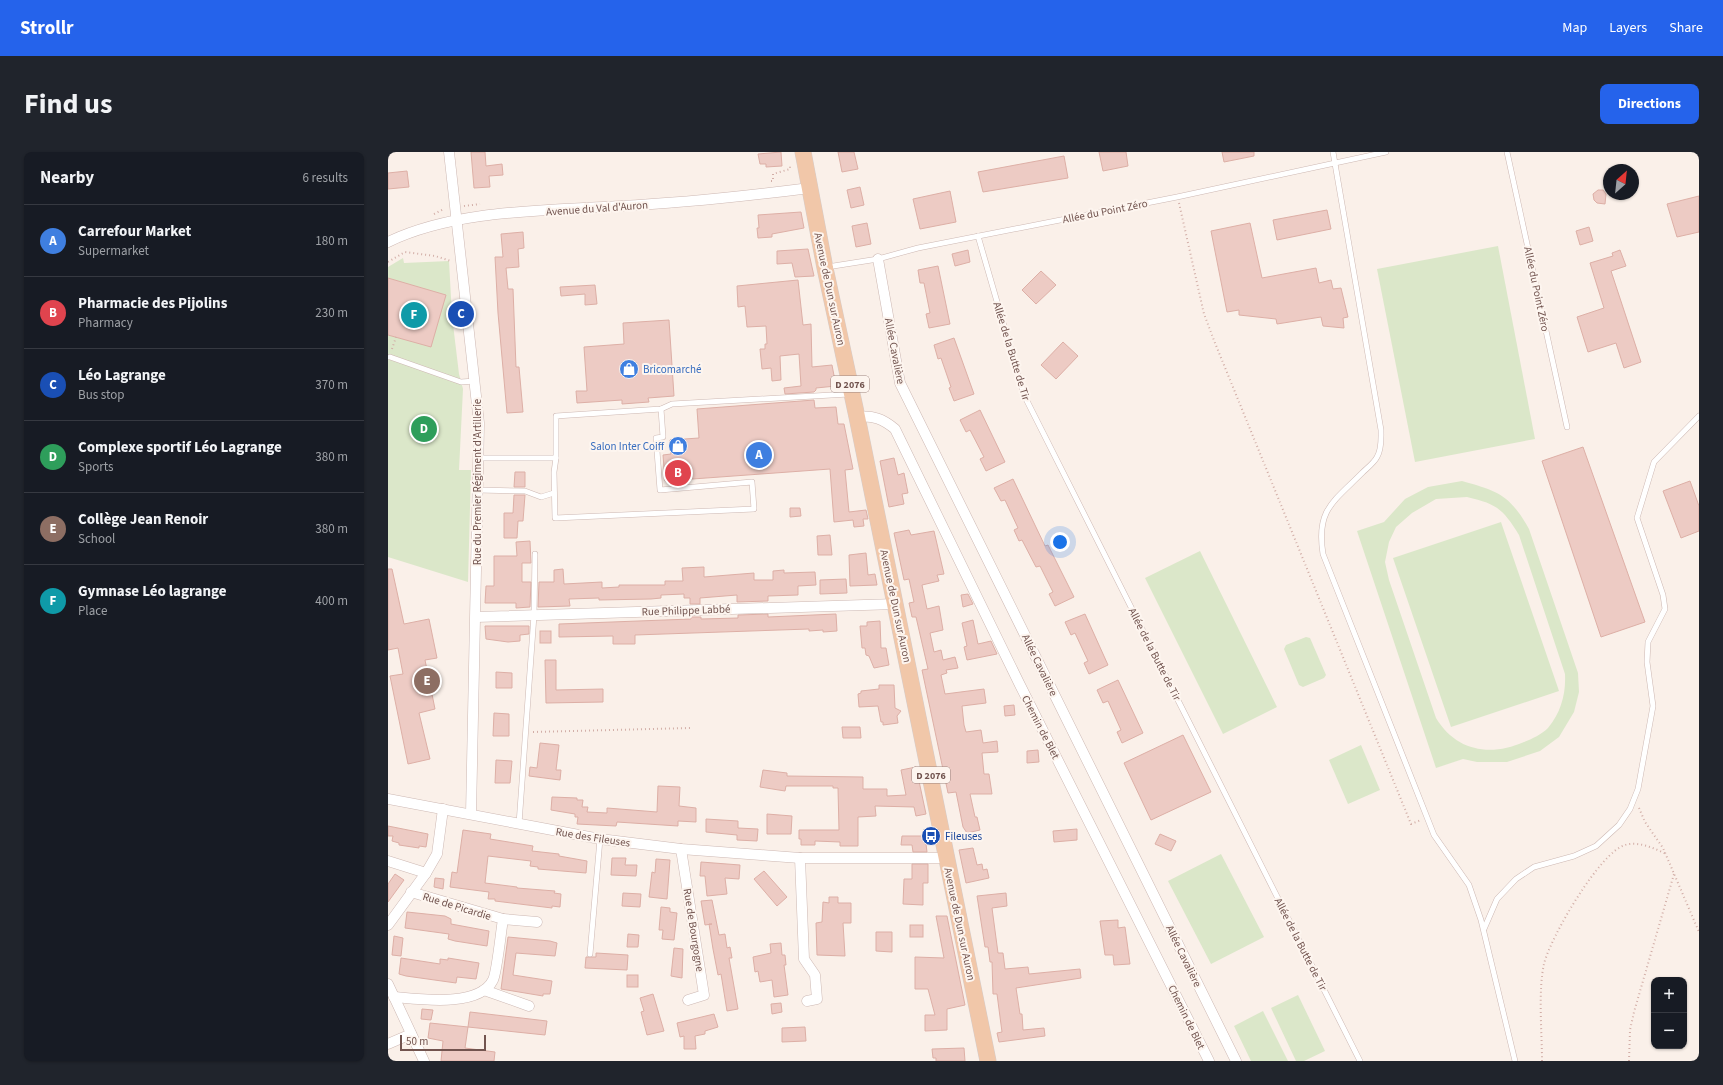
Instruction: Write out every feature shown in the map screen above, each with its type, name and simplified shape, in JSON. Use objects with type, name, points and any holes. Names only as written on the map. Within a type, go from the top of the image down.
[{"type":"main road","name":"Avenue de Dun sur Auron","points":[[798,157],[810,188],[825,268],[896,604],[988,1061]]},
{"type":"street","name":"Rue du Premier Régiment d'Artillerie","points":[[449,152],[476,381],[479,423],[471,814]]},
{"type":"street","name":"Avenue du Val d'Auron","points":[[388,242],[403,235],[435,225],[498,214],[646,205],[810,188]]},
{"type":"street","name":"Allée Cavalière","points":[[878,259],[900,383],[1236,1061]]},
{"type":"street","name":"Chemin de Blet","points":[[857,417],[872,416],[886,422],[895,429],[1016,676],[1209,1061]]},
{"type":"street","name":"Rue Philippe Labbé","points":[[476,617],[896,604]]},
{"type":"street","name":"Rue des Fileuses","points":[[388,799],[471,814],[519,825],[600,839],[681,849],[800,858],[947,858]]},
{"type":"street","points":[[388,925],[426,873],[437,854],[443,809]]},
{"type":"street","name":"Rue de Bourgogne","points":[[681,849],[704,995],[688,1000]]},
{"type":"street","points":[[800,858],[804,959],[815,975],[817,999],[807,1001]]},
{"type":"street","points":[[388,861],[426,873]]},
{"type":"street","name":"Rue de Picardie","points":[[411,892],[503,919],[537,922]]},
{"type":"street","name":"Rue de Picardie","points":[[484,990],[493,980],[503,919]]},
{"type":"street","points":[[388,984],[424,1061]]},
{"type":"street","points":[[394,997],[439,1002],[467,997],[484,990],[528,1006]]},
{"type":"street","points":[[388,1044],[411,1034]]},
{"type":"lane","points":[[1333,152],[1381,430],[1381,444],[1377,457],[1330,506],[1323,520],[1320,535],[1324,554],[1427,817],[1439,843],[1469,885],[1484,929],[1515,1061]]},
{"type":"lane","name":"Allée du Point Zéro","points":[[825,268],[878,259],[918,248],[1178,196],[1386,152]]},
{"type":"lane","name":"Allée du Point Zéro","points":[[1507,152],[1567,427]]},
{"type":"lane","name":"Allée de la Butte de Tir","points":[[978,236],[1024,396],[1360,1061]]},
{"type":"lane","points":[[390,358],[461,382],[476,381]]},
{"type":"lane","points":[[661,409],[663,436],[656,438],[660,490],[752,482],[754,509],[555,518],[554,472],[556,458],[556,416],[661,409],[672,404],[852,394]]},
{"type":"lane","points":[[1484,929],[1497,899],[1516,879],[1534,867],[1574,856],[1596,846],[1619,825],[1630,810],[1638,790],[1653,706],[1647,662],[1648,642],[1665,609],[1663,595],[1637,518],[1654,462],[1699,416]]},
{"type":"lane","points":[[478,458],[556,458]]},
{"type":"lane","points":[[478,490],[525,491],[541,497],[554,493]]},
{"type":"lane","points":[[519,825],[534,615],[535,554]]},
{"type":"lane","points":[[590,954],[600,839]]},
{"type":"path","points":[[773,181],[773,174],[790,169],[790,164],[798,157]]},
{"type":"path","points":[[1178,196],[1204,314],[1220,358],[1411,824],[1427,817]]},
{"type":"path","points":[[388,262],[405,252],[435,256],[462,264]]},
{"type":"path","points":[[390,358],[396,337]]},
{"type":"path","points":[[526,732],[690,728]]},
{"type":"path","points":[[1635,797],[1645,822],[1666,854],[1699,932]]},
{"type":"path","points":[[1542,1061],[1542,977],[1550,947],[1561,924],[1607,857],[1616,850],[1624,845],[1633,844],[1646,846],[1666,854]]},
{"type":"path","points":[[1629,1061],[1630,1030],[1634,1012],[1674,874]]},
{"type":"green space","points":[[1498,246],[1535,439],[1415,462],[1377,269]]},
{"type":"green space","points":[[403,258],[404,263],[449,261],[452,316],[459,374],[463,389],[459,470],[471,470],[468,582],[388,557],[388,267]]},
{"type":"green space","points":[[1462,481],[1485,488],[1502,496],[1509,502],[1516,509],[1529,529],[1578,673],[1579,692],[1574,712],[1559,737],[1540,751],[1507,762],[1477,762],[1463,759],[1436,768],[1357,531],[1384,522],[1405,499],[1428,487]],"holes":[[[1467,497],[1486,502],[1498,509],[1508,519],[1519,535],[1565,674],[1565,689],[1562,702],[1553,722],[1548,728],[1527,741],[1511,747],[1499,749],[1486,750],[1464,744],[1453,738],[1436,718],[1389,580],[1385,562],[1389,542],[1396,527],[1412,513],[1436,499]]]},
{"type":"green space","points":[[1501,522],[1559,691],[1451,727],[1393,558]]},
{"type":"green space","points":[[1200,551],[1277,707],[1223,734],[1145,578]]},
{"type":"green space","points":[[1306,637],[1310,638],[1326,675],[1324,678],[1303,687],[1299,685],[1284,649],[1286,645]]},
{"type":"green space","points":[[1361,745],[1380,790],[1348,804],[1329,760]]},
{"type":"green space","points":[[1221,854],[1264,937],[1211,964],[1168,881]]},
{"type":"green space","points":[[1298,995],[1325,1051],[1304,1061],[1296,1061],[1271,1008]]},
{"type":"green space","points":[[1263,1011],[1288,1061],[1251,1061],[1234,1026]]},
{"type":"building","points":[[471,152],[485,152],[486,166],[502,164],[503,175],[489,176],[490,187],[474,188]]},
{"type":"building","points":[[781,152],[782,166],[766,167],[766,164],[760,164],[758,154]]},
{"type":"building","points":[[838,152],[854,152],[858,169],[842,172]]},
{"type":"building","points":[[1099,152],[1126,152],[1128,166],[1103,171]]},
{"type":"building","points":[[1222,152],[1254,152],[1254,156],[1224,162]]},
{"type":"building","points":[[1064,156],[1068,178],[983,192],[978,172]]},
{"type":"building","points":[[407,171],[409,187],[388,189],[388,173]]},
{"type":"building","points":[[860,187],[864,205],[851,208],[847,190]]},
{"type":"building","points":[[1598,190],[1603,190],[1603,200],[1605,200],[1605,204],[1597,203],[1594,200],[1593,194]]},
{"type":"building","points":[[950,191],[956,222],[920,229],[913,199]]},
{"type":"building","points":[[1699,196],[1699,232],[1677,237],[1667,204]]},
{"type":"building","points":[[1327,210],[1331,229],[1277,240],[1273,220]]},
{"type":"building","points":[[801,212],[804,228],[772,234],[772,237],[758,238],[758,215]]},
{"type":"building","points":[[867,223],[871,244],[856,247],[852,226]]},
{"type":"building","points":[[1250,223],[1262,278],[1316,268],[1319,283],[1331,280],[1333,289],[1341,288],[1348,317],[1343,318],[1344,328],[1323,326],[1321,317],[1277,324],[1276,319],[1239,315],[1239,310],[1227,312],[1211,231]]},
{"type":"building","points":[[1589,227],[1593,241],[1580,245],[1576,231]]},
{"type":"building","points":[[523,232],[524,248],[518,249],[519,267],[506,268],[508,289],[513,289],[516,367],[519,367],[523,412],[507,413],[498,313],[495,257],[503,257],[501,234]]},
{"type":"building","points":[[808,249],[814,276],[795,277],[792,263],[777,264],[777,251]]},
{"type":"building","points":[[968,250],[970,262],[955,266],[952,254]]},
{"type":"building","points":[[1620,250],[1626,266],[1611,271],[1641,362],[1624,368],[1616,343],[1588,352],[1577,317],[1604,308],[1590,263],[1613,256],[1612,253]]},
{"type":"building","points":[[938,266],[950,324],[929,328],[926,314],[930,313],[924,283],[920,283],[918,270]]},
{"type":"building","points":[[1041,271],[1056,285],[1036,304],[1022,290]]},
{"type":"building","points":[[388,278],[446,295],[431,347],[388,335]]},
{"type":"building","points":[[798,280],[803,325],[811,324],[812,367],[832,365],[836,386],[816,388],[814,392],[785,394],[784,388],[801,386],[799,354],[780,356],[781,380],[772,381],[771,368],[762,369],[760,349],[765,349],[765,344],[767,344],[766,326],[747,327],[745,306],[738,307],[737,286]]},
{"type":"building","points":[[595,285],[597,304],[585,305],[585,294],[561,296],[560,287]]},
{"type":"building","name":"Bricomarché","points":[[669,320],[674,396],[648,398],[649,402],[622,404],[622,400],[577,403],[576,391],[587,391],[584,347],[624,344],[623,323]]},
{"type":"building","points":[[954,338],[974,394],[954,401],[941,358],[938,359],[934,345]]},
{"type":"building","points":[[1063,342],[1078,356],[1056,379],[1041,365]]},
{"type":"building","points":[[814,400],[815,408],[836,407],[838,424],[844,424],[853,469],[845,470],[849,512],[866,510],[868,519],[863,519],[864,526],[854,527],[853,520],[834,522],[830,469],[665,481],[663,455],[671,454],[670,440],[699,438],[697,409]]},
{"type":"building","points":[[980,410],[1005,462],[986,471],[980,459],[984,457],[970,430],[966,432],[960,420]]},
{"type":"building","points":[[1583,447],[1645,622],[1601,637],[1542,461]]},
{"type":"building","points":[[894,458],[898,475],[904,473],[908,493],[902,494],[904,504],[889,507],[880,461]]},
{"type":"building","points":[[515,472],[525,472],[525,487],[514,487]]},
{"type":"building","points":[[1013,479],[1045,546],[1048,545],[1074,597],[1055,606],[1049,594],[1053,592],[1040,566],[1036,567],[1022,540],[1019,541],[1014,530],[1018,528],[1005,500],[1001,501],[994,488]]},
{"type":"building","points":[[1690,481],[1699,506],[1699,531],[1681,538],[1663,491]]},
{"type":"building","points":[[514,495],[525,495],[523,521],[518,521],[517,538],[504,538],[504,513],[513,513]]},
{"type":"building","points":[[790,508],[800,508],[801,516],[790,517]]},
{"type":"building","points":[[909,530],[911,535],[934,531],[944,574],[937,575],[939,581],[922,585],[927,609],[939,606],[943,630],[930,633],[934,652],[941,650],[943,660],[955,657],[958,668],[946,670],[947,673],[941,675],[945,694],[984,689],[986,703],[962,706],[964,725],[966,732],[981,730],[983,743],[997,741],[998,752],[982,753],[984,774],[989,774],[992,794],[970,794],[975,817],[977,817],[980,830],[967,833],[963,827],[956,792],[948,793],[922,670],[928,669],[916,617],[912,617],[909,603],[914,602],[909,579],[904,580],[894,533]]},
{"type":"building","points":[[830,535],[832,555],[818,555],[817,536]]},
{"type":"building","points":[[530,541],[531,563],[522,563],[522,582],[531,582],[530,607],[516,608],[516,603],[485,603],[486,586],[494,586],[494,556],[517,556],[516,542]]},
{"type":"building","points":[[866,553],[868,575],[875,574],[877,585],[850,586],[849,555]]},
{"type":"building","points":[[704,567],[704,577],[754,573],[754,580],[773,580],[773,571],[784,570],[784,573],[815,572],[816,585],[798,586],[798,595],[768,596],[768,601],[737,602],[737,595],[700,598],[700,604],[690,604],[690,598],[684,598],[684,594],[661,595],[661,598],[651,599],[569,599],[570,606],[538,607],[539,582],[554,582],[554,570],[563,569],[564,584],[602,582],[602,588],[619,587],[619,585],[665,585],[665,581],[683,581],[682,568]]},
{"type":"building","points":[[388,569],[392,569],[404,624],[429,619],[437,658],[425,660],[435,709],[419,713],[430,759],[408,764],[390,676],[403,674],[398,648],[388,650]]},
{"type":"building","points":[[846,579],[847,593],[820,594],[820,580]]},
{"type":"building","points":[[968,594],[973,604],[963,607],[961,595]]},
{"type":"building","points":[[768,614],[768,617],[836,614],[837,631],[809,631],[809,629],[635,635],[635,644],[613,644],[613,636],[559,637],[559,624],[691,619],[691,617],[701,617],[701,619],[738,618],[738,615]]},
{"type":"building","points":[[1085,614],[1108,665],[1089,674],[1084,663],[1088,661],[1075,633],[1071,635],[1065,622]]},
{"type":"building","points":[[973,620],[978,644],[991,641],[997,654],[967,660],[964,647],[967,646],[962,623]]},
{"type":"building","points":[[880,621],[881,648],[886,648],[889,665],[874,668],[869,656],[866,655],[865,648],[862,648],[860,626],[867,626],[867,622]]},
{"type":"building","points":[[485,626],[529,626],[529,634],[520,635],[520,641],[508,642],[486,639]]},
{"type":"building","points":[[540,631],[551,631],[551,643],[540,643]]},
{"type":"building","points":[[545,660],[556,660],[556,690],[603,689],[603,702],[546,703]]},
{"type":"building","points":[[496,672],[512,673],[512,688],[496,688]]},
{"type":"building","points":[[1118,680],[1143,733],[1122,743],[1117,732],[1121,730],[1108,701],[1103,703],[1097,690]]},
{"type":"building","points":[[879,685],[894,685],[895,708],[901,711],[897,716],[898,723],[883,725],[878,706],[859,707],[858,694],[861,693],[861,691],[879,689]]},
{"type":"building","points":[[1014,705],[1015,715],[1005,716],[1004,706]]},
{"type":"building","points":[[494,713],[509,714],[509,736],[493,736]]},
{"type":"building","points":[[842,727],[860,727],[861,738],[843,738]]},
{"type":"building","points":[[1183,735],[1211,792],[1151,820],[1124,763]]},
{"type":"building","points":[[540,743],[559,745],[556,770],[561,770],[560,780],[529,776],[530,767],[537,768]]},
{"type":"building","points":[[1038,750],[1039,762],[1027,763],[1027,751]]},
{"type":"building","points":[[496,760],[512,761],[510,783],[495,783]]},
{"type":"building","points":[[916,767],[926,814],[916,816],[914,807],[875,806],[876,816],[858,817],[858,846],[840,846],[840,842],[815,841],[815,845],[801,845],[799,830],[839,830],[838,788],[833,788],[833,786],[786,786],[785,791],[760,787],[763,770],[787,773],[787,776],[863,777],[863,789],[887,789],[887,796],[906,795],[901,770]]},
{"type":"building","points":[[658,786],[680,787],[679,806],[696,808],[696,822],[678,821],[678,826],[617,822],[616,826],[577,824],[578,817],[575,817],[575,814],[551,810],[552,797],[577,798],[577,800],[583,800],[582,807],[588,807],[587,812],[607,813],[607,808],[657,812]]},
{"type":"building","points":[[767,814],[792,816],[791,834],[767,834]]},
{"type":"building","points":[[706,819],[738,821],[738,828],[758,829],[757,841],[737,840],[737,835],[706,832]]},
{"type":"building","points":[[388,826],[428,834],[426,847],[419,846],[419,848],[399,845],[399,843],[392,841],[393,836],[388,836]]},
{"type":"building","points":[[1077,829],[1077,840],[1054,842],[1053,831]]},
{"type":"building","points":[[463,830],[491,834],[490,839],[533,846],[532,851],[559,854],[559,856],[587,861],[586,873],[538,869],[538,867],[530,866],[531,861],[488,856],[485,883],[517,888],[555,891],[554,893],[561,894],[560,907],[552,906],[552,908],[495,901],[495,899],[488,899],[489,892],[450,887],[452,872],[457,873]]},
{"type":"building","points":[[1160,834],[1176,841],[1171,851],[1155,844]]},
{"type":"building","points":[[902,836],[925,836],[927,852],[913,852],[912,845],[901,845]]},
{"type":"building","points":[[973,848],[977,865],[982,864],[983,870],[987,869],[989,878],[966,883],[959,850]]},
{"type":"building","points":[[612,858],[626,858],[625,865],[637,865],[636,876],[611,875]]},
{"type":"building","points":[[656,859],[670,860],[667,899],[649,897],[652,872],[655,873]]},
{"type":"building","points":[[701,862],[740,865],[739,879],[725,878],[727,894],[707,896],[705,876],[700,876]]},
{"type":"building","points":[[912,864],[928,864],[928,883],[923,883],[923,905],[903,904],[904,879],[912,879]]},
{"type":"building","points":[[764,871],[787,897],[777,906],[754,879]]},
{"type":"building","points":[[395,874],[404,880],[388,902],[388,884]]},
{"type":"building","points":[[435,878],[444,879],[443,889],[434,887]]},
{"type":"building","points":[[623,893],[641,894],[640,907],[622,906]]},
{"type":"building","points":[[1006,893],[1007,906],[992,908],[998,953],[1003,953],[1005,969],[1028,967],[1029,974],[1080,969],[1081,978],[1016,988],[1020,1014],[1022,1014],[1023,1030],[1044,1028],[1045,1036],[999,1042],[997,1033],[1002,1032],[997,994],[993,994],[992,962],[990,962],[988,947],[985,947],[977,896]]},
{"type":"building","points":[[829,897],[838,897],[838,903],[851,903],[851,923],[843,923],[845,956],[817,955],[816,923],[822,922],[823,902],[829,903]]},
{"type":"building","points":[[712,900],[719,935],[725,934],[727,948],[730,947],[732,958],[729,958],[738,1009],[727,1011],[721,974],[718,975],[709,924],[705,925],[701,901]]},
{"type":"building","points":[[661,907],[670,908],[670,912],[677,913],[674,940],[662,939],[663,930],[659,930]]},
{"type":"building","points":[[407,912],[445,916],[451,919],[451,924],[489,931],[487,946],[448,939],[449,934],[405,928]]},
{"type":"building","points":[[936,916],[947,916],[965,1005],[947,1009],[947,1030],[925,1031],[925,1015],[935,1015],[928,989],[915,989],[915,957],[944,958]]},
{"type":"building","points":[[1118,920],[1118,928],[1125,927],[1130,964],[1114,965],[1113,955],[1105,955],[1100,921]]},
{"type":"building","points":[[910,925],[923,925],[923,937],[910,937]]},
{"type":"building","points":[[876,932],[892,932],[892,952],[876,951]]},
{"type":"building","points":[[628,934],[639,935],[638,947],[627,947]]},
{"type":"building","points":[[394,936],[403,938],[401,956],[392,955]]},
{"type":"building","points":[[508,937],[557,943],[555,956],[516,953],[513,975],[552,981],[550,994],[543,994],[543,996],[501,989]]},
{"type":"building","points":[[781,943],[782,955],[785,955],[786,965],[784,965],[788,995],[774,997],[772,980],[760,982],[758,971],[755,972],[753,957],[771,953],[770,944]]},
{"type":"building","points":[[674,948],[683,949],[682,978],[671,976]]},
{"type":"building","points":[[596,953],[628,955],[627,970],[585,968],[586,957],[596,957]]},
{"type":"building","points":[[401,958],[440,964],[440,959],[448,960],[448,958],[479,963],[476,979],[457,977],[456,983],[399,974]]},
{"type":"building","points":[[627,975],[638,975],[638,987],[627,987]]},
{"type":"building","points":[[653,994],[664,1031],[647,1035],[641,1012],[644,1011],[640,998]]},
{"type":"building","points":[[781,1003],[782,1012],[772,1014],[771,1004]]},
{"type":"building","points":[[422,1009],[433,1010],[431,1020],[421,1019]]},
{"type":"building","points":[[470,1012],[547,1021],[545,1035],[468,1027]]},
{"type":"building","points":[[714,1014],[718,1027],[705,1031],[705,1034],[695,1036],[696,1049],[684,1049],[684,1036],[680,1037],[677,1023]]},
{"type":"building","points":[[430,1023],[468,1027],[465,1048],[495,1052],[494,1061],[441,1061],[443,1041],[428,1038]]},
{"type":"building","points":[[805,1027],[806,1041],[782,1042],[782,1028]]},
{"type":"building","points":[[964,1048],[965,1061],[936,1061],[936,1058],[933,1058],[932,1049]]},
{"type":"place","name":"Léo Lagrange","points":[[461,314]]},
{"type":"place","name":"Gymnase Léo lagrange","points":[[414,315]]},
{"type":"place","name":"Bricomarché","points":[[629,369]]},
{"type":"place","name":"Complexe sportif Léo Lagrange","points":[[424,429]]},
{"type":"place","name":"Salon Inter Coiff","points":[[678,446]]},
{"type":"place","name":"Carrefour Market","points":[[759,455]]},
{"type":"place","name":"Pharmacie des Pijolins","points":[[678,473]]},
{"type":"place","name":"Collège Jean Renoir","points":[[427,681]]},
{"type":"place","name":"Fileuses","points":[[931,836]]}]
